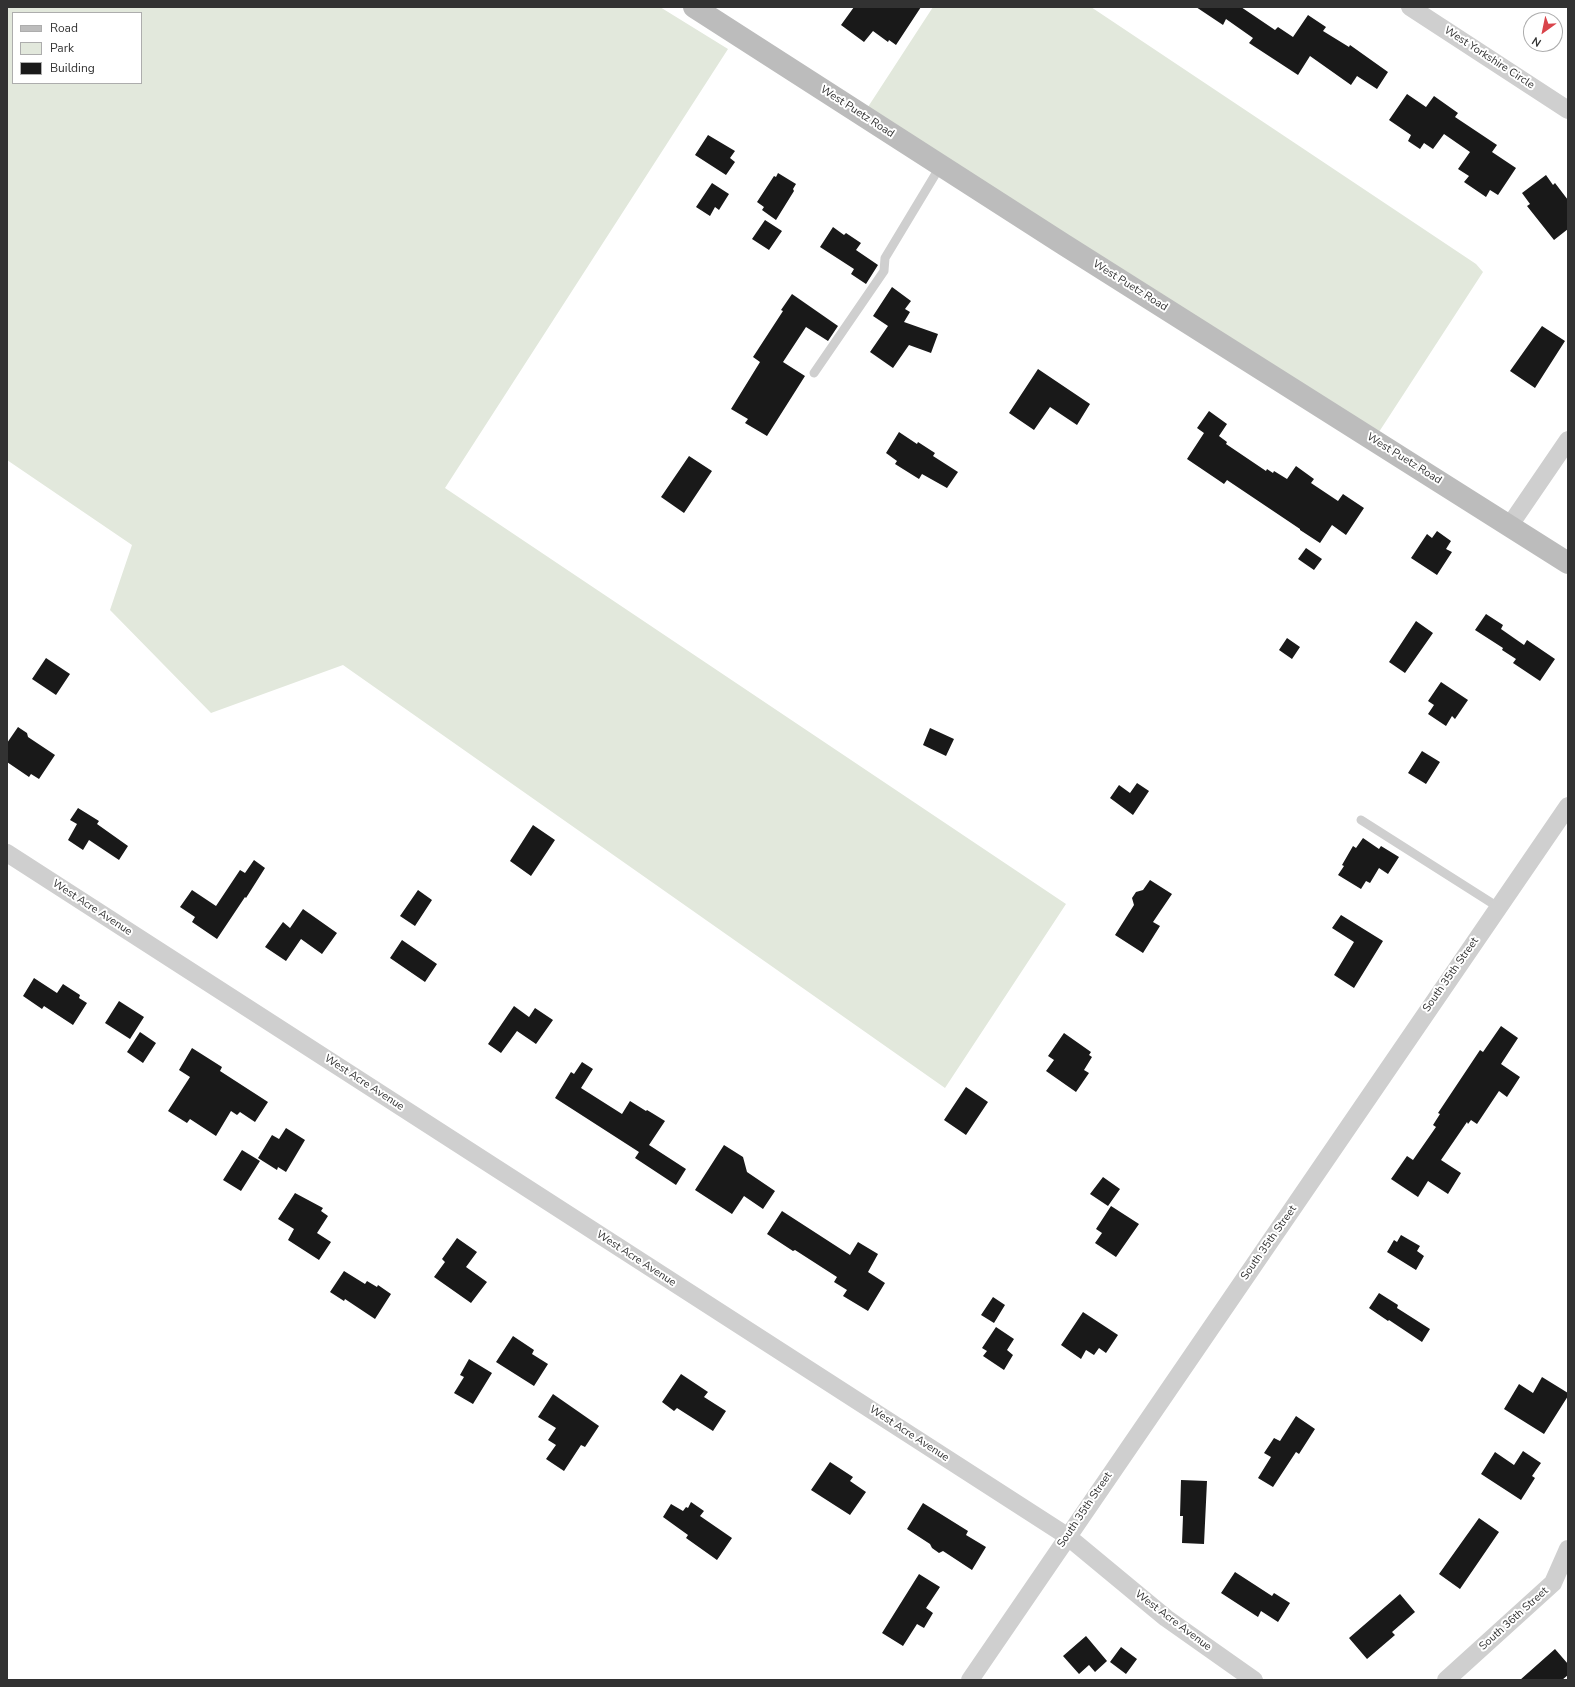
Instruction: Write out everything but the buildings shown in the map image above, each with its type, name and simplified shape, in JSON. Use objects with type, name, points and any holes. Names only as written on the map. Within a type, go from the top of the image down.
[{"type":"street","name":"West Puetz Road","points":[[694,7],[1568,563]]},
{"type":"street","name":"West Yorkshire Circle","points":[[1410,7],[1568,110]]},
{"type":"street","points":[[1510,525],[1568,440]]},
{"type":"street","name":"South 35th Street","points":[[970,1680],[1067,1536],[1568,806]]},
{"type":"street","name":"West Acre Avenue","points":[[7,853],[1067,1536],[1166,1618],[1254,1680]]},
{"type":"street","name":"South 36th Street","points":[[1446,1680],[1554,1583],[1568,1549]]},
{"type":"lane","points":[[814,373],[884,271],[886,258],[941,165]]},
{"type":"lane","points":[[1361,820],[1498,907]]},
{"type":"green space","points":[[7,7],[660,7],[728,49],[445,488],[1066,904],[945,1088],[343,665],[211,713],[110,610],[132,545],[7,460]]},
{"type":"green space","points":[[933,7],[1091,7],[1476,264],[1483,272],[1377,435],[866,110]]}]
